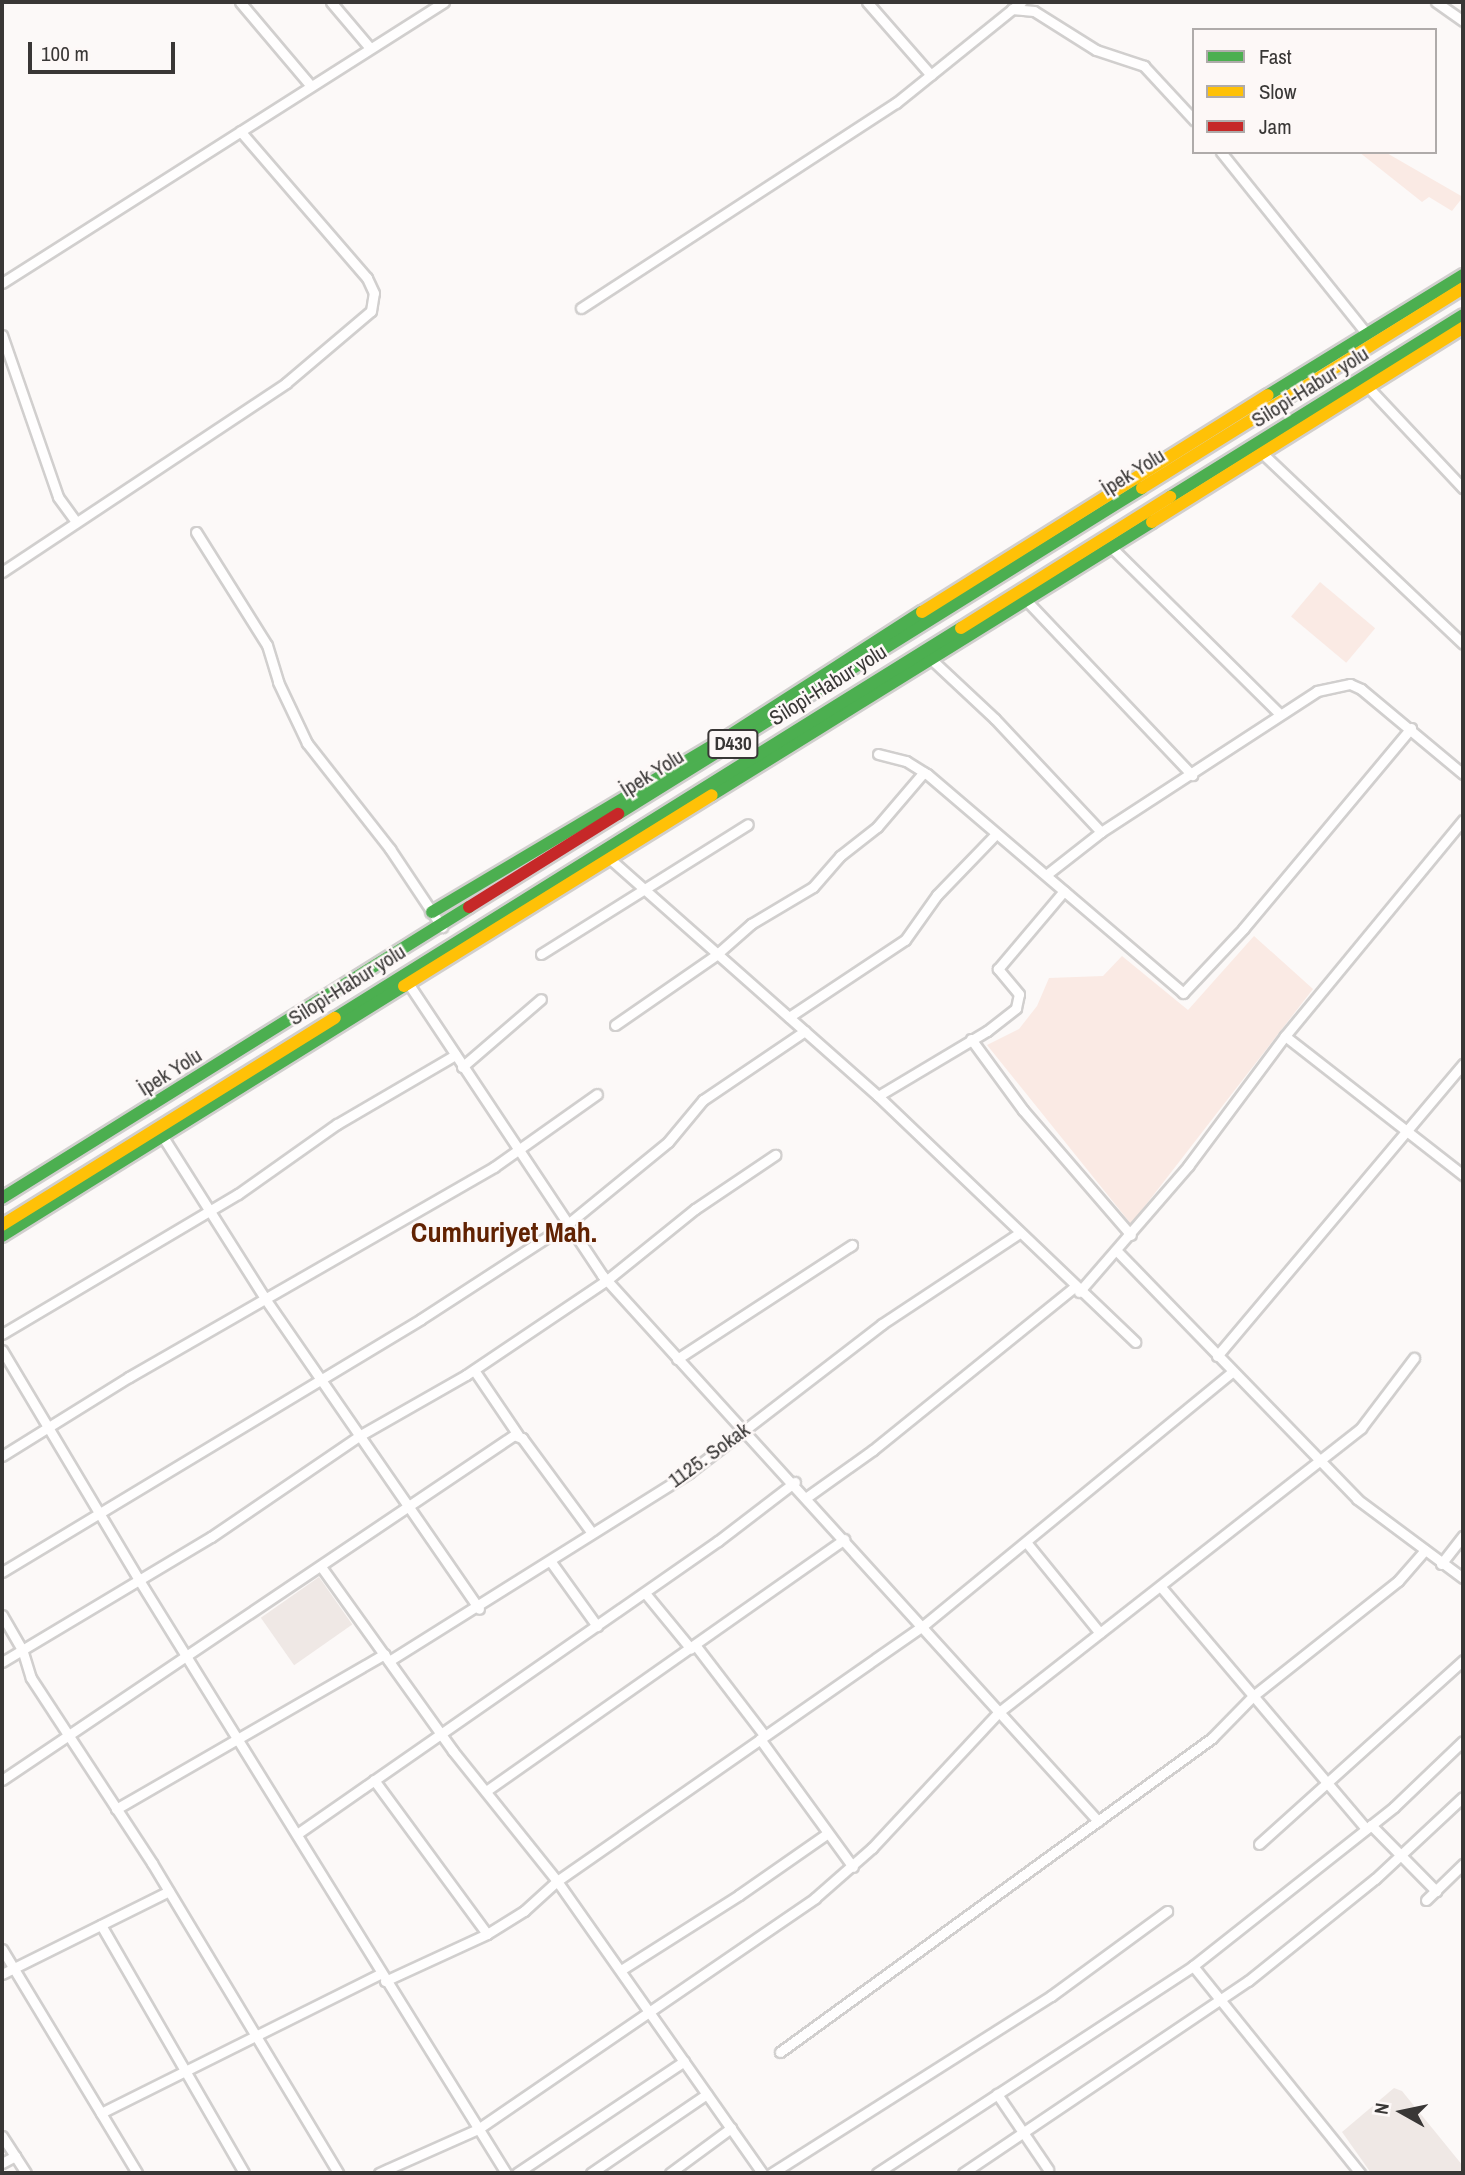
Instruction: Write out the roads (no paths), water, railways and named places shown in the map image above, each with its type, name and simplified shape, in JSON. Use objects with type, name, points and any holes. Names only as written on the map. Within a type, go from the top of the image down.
[{"type":"main road","points":[[432,912],[727,737],[1365,332],[1463,275]]},
{"type":"main road","name":"İpek Yolu","points":[[2,1198],[442,927],[1463,288]]},
{"type":"main road","name":"Silopi-Habur yolu","points":[[2,1224],[1463,315]]},
{"type":"main road","points":[[2,1236],[1463,328]]},
{"type":"main road","points":[[275,1030],[286,1047]]},
{"type":"street","points":[[240,2],[312,86]]},
{"type":"street","points":[[331,2],[370,48]]},
{"type":"street","points":[[2,283],[444,2]]},
{"type":"street","points":[[867,2],[931,75]]},
{"type":"street","points":[[581,308],[897,103],[1021,2]]},
{"type":"street","points":[[1436,2],[1463,21]]},
{"type":"street","points":[[1012,9],[1034,11],[1097,50],[1144,66],[1192,118]]},
{"type":"street","points":[[2,572],[75,520],[286,383],[371,311],[374,293],[367,278],[240,131]]},
{"type":"street","points":[[1223,154],[1365,332]]},
{"type":"street","points":[[2,335],[58,497],[75,520]]},
{"type":"street","points":[[1368,387],[1463,488]]},
{"type":"street","points":[[1262,453],[1463,645]]},
{"type":"street","points":[[196,532],[267,645],[278,682],[307,744],[390,849],[442,927]]},
{"type":"street","points":[[1110,546],[1280,714]]},
{"type":"street","points":[[1025,599],[1192,775]]},
{"type":"street","points":[[932,660],[995,719],[1101,832]]},
{"type":"street","points":[[1046,874],[1101,832],[1317,691],[1350,684],[1374,697],[1463,774]]},
{"type":"street","points":[[878,754],[924,772],[1046,874],[1180,992],[1187,991],[1411,728]]},
{"type":"street","points":[[615,1025],[716,955],[751,924],[813,887],[840,856],[877,827],[924,772]]},
{"type":"street","points":[[807,1497],[873,1450],[1077,1290],[1117,1251],[1285,1036],[1463,820]]},
{"type":"street","points":[[541,954],[748,824]]},
{"type":"street","points":[[789,1017],[905,940],[937,895],[996,834]]},
{"type":"street","points":[[609,858],[878,1096],[1018,1234],[1135,1342]]},
{"type":"street","points":[[878,1096],[1016,1008],[1019,994],[998,968],[1064,891]]},
{"type":"street","points":[[408,984],[607,1280],[677,1359],[795,1482],[1098,1821]]},
{"type":"street","points":[[463,1067],[541,999]]},
{"type":"street","points":[[2,1572],[322,1379],[569,1223],[668,1142],[703,1100],[805,1031]]},
{"type":"street","points":[[1285,1036],[1463,1175]]},
{"type":"street","points":[[971,1039],[1023,1110],[1131,1235]]},
{"type":"street","points":[[2,1334],[210,1210],[337,1124],[455,1055]]},
{"type":"street","points":[[1217,1356],[1463,1064]]},
{"type":"street","points":[[2,1456],[48,1430],[129,1377],[519,1152],[597,1094]]},
{"type":"street","points":[[163,1137],[266,1300],[478,1609]]},
{"type":"street","points":[[2,1662],[211,1537],[359,1436],[474,1370],[607,1280],[695,1209],[775,1155]]},
{"type":"street","name":"1125. Sokak","points":[[116,1810],[238,1737],[478,1609],[690,1472],[882,1324],[1018,1234]]},
{"type":"street","points":[[677,1359],[852,1245]]},
{"type":"street","points":[[1117,1251],[1357,1499],[1463,1578]]},
{"type":"street","points":[[2,1350],[48,1430],[101,1511],[138,1580],[189,1657],[382,1977],[506,2173]]},
{"type":"street","points":[[379,2173],[478,2129],[651,2014],[853,1867],[999,1712],[1320,1463],[1361,1428],[1414,1358]]},
{"type":"street","points":[[474,1370],[518,1435],[592,1533]]},
{"type":"street","points":[[101,2113],[254,2033],[487,1934],[524,1911],[557,1881],[924,1625],[1232,1372]]},
{"type":"street","points":[[2,1780],[518,1435]]},
{"type":"street","points":[[297,1834],[440,1732],[597,1626],[795,1482]]},
{"type":"street","points":[[1441,1564],[1463,1536]]},
{"type":"street","points":[[486,1791],[844,1539]]},
{"type":"street","points":[[1026,1542],[1101,1633]]},
{"type":"street","points":[[780,2052],[1212,1738],[1252,1696],[1398,1581],[1425,1550]]},
{"type":"street","points":[[551,1562],[597,1626]]},
{"type":"street","points":[[322,1568],[440,1732],[557,1881],[762,2173]]},
{"type":"street","points":[[1161,1587],[1329,1784],[1368,1827],[1436,1891]]},
{"type":"street","points":[[645,1592],[693,1647],[762,1737],[853,1867]]},
{"type":"street","points":[[2,1615],[22,1649],[31,1678],[169,1891],[338,2173]]},
{"type":"street","points":[[1259,1844],[1329,1784],[1463,1660]]},
{"type":"street","points":[[877,2173],[1193,1966],[1368,1827],[1463,1741]]},
{"type":"street","points":[[373,1780],[487,1934]]},
{"type":"street","points":[[962,2173],[1220,2001],[1401,1857],[1463,1797]]},
{"type":"street","points":[[621,1970],[740,1895],[828,1833]]},
{"type":"street","points":[[1426,1900],[1463,1864]]},
{"type":"street","points":[[2,1974],[169,1891]]},
{"type":"street","points":[[772,2173],[1029,2010],[1167,1912]]},
{"type":"street","points":[[101,1925],[244,2173]]},
{"type":"street","points":[[2,1949],[137,2173]]},
{"type":"street","points":[[1193,1966],[1360,2173]]},
{"type":"street","points":[[517,2173],[684,2061]]},
{"type":"street","points":[[590,2173],[707,2094]]},
{"type":"street","points":[[997,2094],[1048,2169]]},
{"type":"street","points":[[670,2173],[731,2128]]},
{"type":"street","points":[[2,2136],[26,2173]]},
{"type":"street","points":[[2,2163],[15,2156]]},
{"type":"district","name":"Cumhuriyet Mah.","points":[[504,1232]]}]
